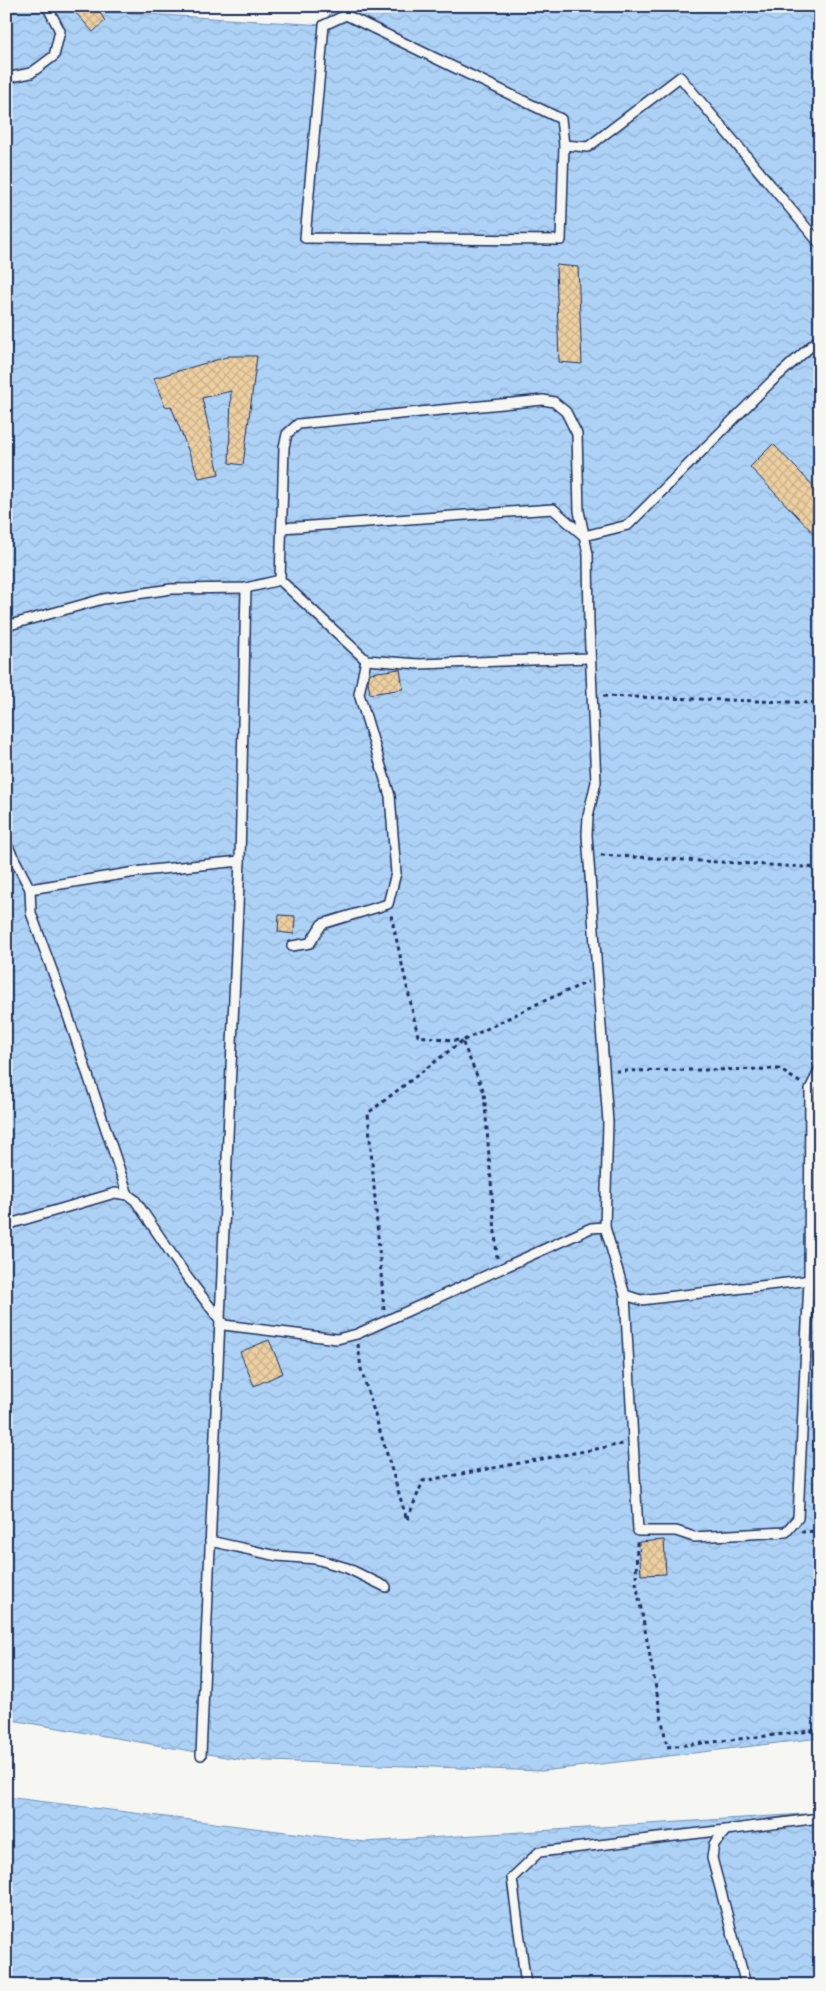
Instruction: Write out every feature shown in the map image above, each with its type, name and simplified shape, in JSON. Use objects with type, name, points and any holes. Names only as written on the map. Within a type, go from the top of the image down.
[{"type":"lane","points":[[6,78],[31,73],[54,56],[60,31],[47,6]]},
{"type":"lane","points":[[346,15],[561,119],[564,145],[561,240],[305,238],[324,25],[346,15]]},
{"type":"lane","points":[[564,145],[588,147],[680,78],[820,244]]},
{"type":"lane","points":[[584,536],[628,525],[770,383],[820,338]]},
{"type":"lane","points":[[590,658],[419,664],[366,660],[280,580],[284,447],[287,434],[298,424],[543,400],[554,402],[566,412],[577,434],[579,511],[588,554],[590,658],[596,782],[588,816],[588,854],[608,1122],[605,1227],[626,1294],[638,1531],[676,1531],[694,1537],[786,1532],[798,1518],[809,1280],[810,1089],[820,1069]]},
{"type":"lane","points":[[282,528],[553,510],[584,536]]},
{"type":"lane","points":[[6,626],[103,599],[171,590],[246,588],[280,580]]},
{"type":"lane","points":[[201,1755],[240,861],[246,588]]},
{"type":"lane","points":[[292,946],[310,943],[322,924],[388,904],[396,874],[390,796],[359,694],[366,660]]},
{"type":"lane","points":[[6,843],[30,889],[31,913],[59,989],[128,1195]]},
{"type":"lane","points":[[30,889],[142,871],[240,861]]},
{"type":"lane","points":[[6,1225],[115,1193],[128,1195],[135,1200],[187,1277],[224,1324],[337,1339],[357,1334],[591,1228],[605,1227]]},
{"type":"lane","points":[[626,1294],[640,1300],[820,1278]]},
{"type":"lane","points":[[210,1541],[277,1556],[316,1559],[347,1568],[386,1587]]},
{"type":"lane","points":[[526,1985],[512,1878],[539,1852],[820,1818]]},
{"type":"lane","points":[[726,1830],[714,1844],[712,1858],[746,1985]]},
{"type":"path","points":[[592,696],[820,703]]},
{"type":"path","points":[[588,854],[820,868]]},
{"type":"path","points":[[388,904],[418,1036],[462,1041]]},
{"type":"path","points":[[385,1321],[368,1113],[462,1041],[537,1004],[597,978]]},
{"type":"path","points":[[462,1041],[484,1092],[498,1270]]},
{"type":"path","points":[[604,1071],[779,1069],[810,1089]]},
{"type":"path","points":[[357,1334],[362,1369],[407,1520],[423,1481],[633,1442]]},
{"type":"path","points":[[638,1531],[636,1582],[667,1747],[820,1730]]},
{"type":"water","points":[[6,6],[49,6],[51,8],[323,25],[335,6],[820,6],[820,1738],[542,1771],[243,1760],[6,1719]]},
{"type":"water","points":[[6,1797],[366,1842],[820,1813],[820,1985],[6,1985]]},
{"type":"building","points":[[82,6],[96,6],[105,21],[93,32],[75,12]]},
{"type":"building","points":[[556,265],[578,267],[582,364],[559,362]]},
{"type":"building","points":[[230,356],[257,356],[243,465],[229,463],[231,391],[202,398],[219,474],[199,478],[171,406],[165,407],[154,378]]},
{"type":"building","points":[[773,444],[820,493],[820,540],[750,467]]},
{"type":"building","points":[[400,669],[403,689],[370,694],[368,681],[370,673]]},
{"type":"building","points":[[279,915],[295,916],[294,934],[278,932]]},
{"type":"building","points":[[269,1340],[283,1373],[254,1386],[240,1352]]},
{"type":"building","points":[[664,1540],[666,1574],[641,1575],[639,1542]]}]
